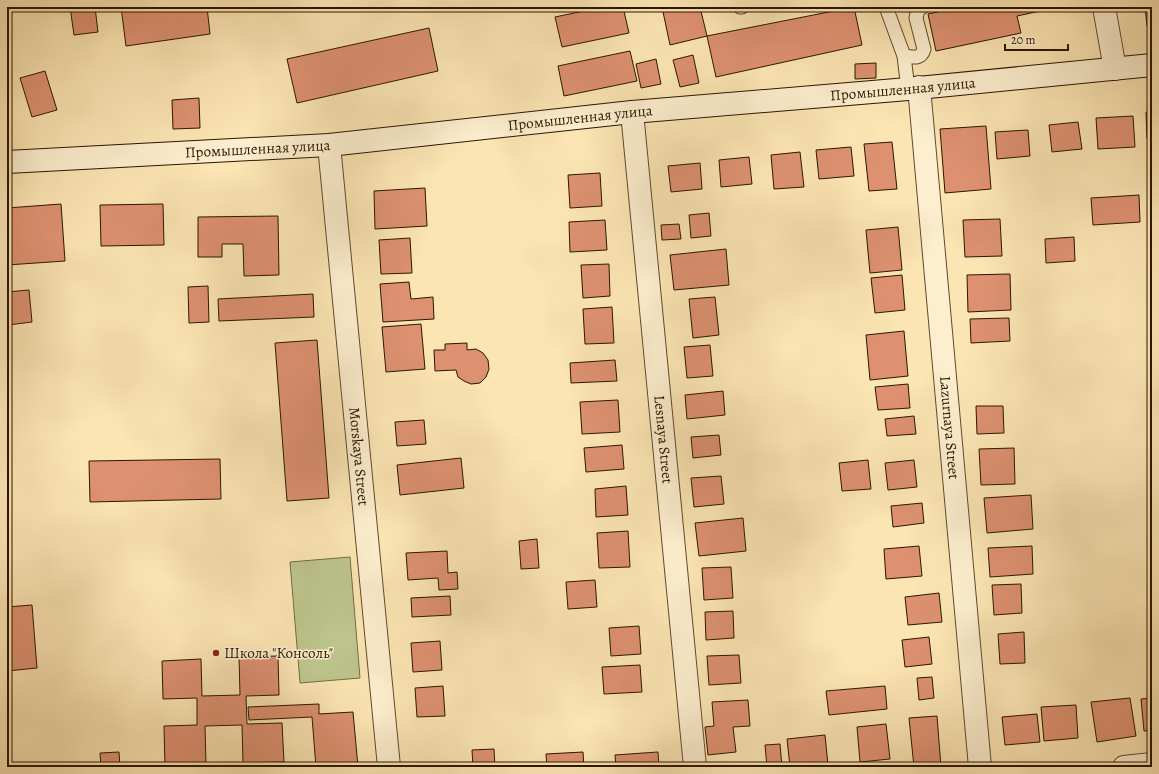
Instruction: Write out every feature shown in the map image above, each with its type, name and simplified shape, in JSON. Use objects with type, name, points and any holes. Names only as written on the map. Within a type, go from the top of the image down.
[{"type":"street","points":[[1104,7],[1115,69]]},
{"type":"street","name":"Промышленная улица","points":[[7,162],[329,145],[632,112],[913,88],[1152,65]]},
{"type":"street","name":"Lazurnaya Street","points":[[913,88],[980,767]]},
{"type":"street","name":"Lesnaya Street","points":[[632,112],[696,767]]},
{"type":"street","name":"Morskaya Street","points":[[329,145],[389,767]]},
{"type":"street","points":[[1124,767],[1152,764]]},
{"type":"lane","points":[[886,7],[904,56],[913,88]]},
{"type":"lane","points":[[904,56],[917,58],[923,53],[924,49],[916,18],[918,9],[923,7]]},
{"type":"green space","points":[[350,557],[360,678],[300,683],[290,562]]},
{"type":"building","points":[[70,7],[95,7],[98,32],[74,35]]},
{"type":"building","points":[[121,7],[207,7],[210,34],[126,46]]},
{"type":"building","points":[[603,7],[623,7],[629,33],[562,47],[555,17]]},
{"type":"building","points":[[662,7],[700,7],[707,36],[670,45]]},
{"type":"building","points":[[854,7],[862,45],[716,77],[707,36]]},
{"type":"building","points":[[961,7],[1059,7],[1017,16],[1021,33],[936,51],[928,14]]},
{"type":"building","points":[[1145,7],[1152,7],[1152,25],[1147,26]]},
{"type":"building","points":[[429,28],[438,71],[297,103],[287,59]]},
{"type":"building","points":[[630,51],[637,81],[564,96],[558,66]]},
{"type":"building","points":[[693,55],[699,83],[680,87],[673,60]]},
{"type":"building","points":[[656,59],[661,84],[641,88],[636,64]]},
{"type":"building","points":[[876,63],[876,78],[855,79],[855,64]]},
{"type":"building","points":[[45,71],[57,110],[32,117],[20,78]]},
{"type":"building","points":[[199,98],[200,128],[173,129],[172,100]]},
{"type":"building","points":[[1146,112],[1152,112],[1152,139],[1147,139]]},
{"type":"building","points":[[1133,116],[1135,147],[1098,149],[1096,118]]},
{"type":"building","points":[[1078,122],[1082,149],[1052,152],[1049,125]]},
{"type":"building","points":[[986,126],[991,189],[945,193],[940,129]]},
{"type":"building","points":[[1028,130],[1030,156],[997,159],[995,132]]},
{"type":"building","points":[[892,142],[897,189],[869,191],[864,144]]},
{"type":"building","points":[[851,147],[854,176],[819,179],[816,150]]},
{"type":"building","points":[[800,152],[804,187],[774,189],[771,155]]},
{"type":"building","points":[[749,157],[752,184],[721,187],[719,160]]},
{"type":"building","points":[[700,163],[702,189],[671,192],[668,166]]},
{"type":"building","points":[[600,173],[602,206],[570,208],[568,175]]},
{"type":"building","points":[[425,188],[427,226],[375,229],[374,191]]},
{"type":"building","points":[[1139,195],[1140,222],[1093,225],[1091,198]]},
{"type":"building","points":[[61,204],[65,261],[7,265],[7,208]]},
{"type":"building","points":[[163,204],[164,245],[101,246],[100,205]]},
{"type":"building","points":[[709,213],[711,236],[691,238],[689,215]]},
{"type":"building","points":[[278,216],[279,275],[244,276],[243,244],[222,244],[222,257],[198,257],[198,217]]},
{"type":"building","points":[[1000,219],[1002,256],[965,257],[963,220]]},
{"type":"building","points":[[605,220],[607,250],[570,252],[569,222]]},
{"type":"building","points":[[679,224],[681,239],[662,240],[661,225]]},
{"type":"building","points":[[898,227],[902,270],[870,273],[866,230]]},
{"type":"building","points":[[1074,237],[1075,261],[1046,263],[1045,239]]},
{"type":"building","points":[[410,238],[412,273],[381,274],[379,240]]},
{"type":"building","points":[[726,249],[729,285],[674,290],[670,255]]},
{"type":"building","points":[[609,264],[610,296],[583,298],[581,265]]},
{"type":"building","points":[[1010,274],[1011,310],[968,312],[967,275]]},
{"type":"building","points":[[902,275],[905,310],[875,313],[871,278]]},
{"type":"building","points":[[409,282],[411,299],[433,297],[434,319],[383,322],[380,284]]},
{"type":"building","points":[[208,286],[209,322],[189,323],[188,287]]},
{"type":"building","points":[[29,290],[32,322],[8,325],[7,292]]},
{"type":"building","points":[[313,294],[314,317],[219,321],[218,299]]},
{"type":"building","points":[[715,297],[719,335],[693,338],[689,299]]},
{"type":"building","points":[[612,307],[614,343],[585,344],[583,309]]},
{"type":"building","points":[[1009,318],[1010,341],[971,343],[970,319]]},
{"type":"building","points":[[421,324],[425,369],[386,372],[382,327]]},
{"type":"building","points":[[904,331],[908,376],[870,380],[866,335]]},
{"type":"building","points":[[317,340],[329,498],[287,501],[275,343]]},
{"type":"building","points":[[467,343],[467,350],[476,349],[483,353],[488,360],[489,369],[486,377],[480,383],[471,384],[464,381],[458,377],[456,370],[435,371],[434,350],[445,350],[445,344]]},
{"type":"building","points":[[710,345],[713,376],[687,378],[684,347]]},
{"type":"building","points":[[615,360],[617,381],[571,383],[570,363]]},
{"type":"building","points":[[908,384],[910,408],[878,410],[875,387]]},
{"type":"building","points":[[723,391],[725,415],[687,419],[685,395]]},
{"type":"building","points":[[618,400],[620,432],[582,434],[580,402]]},
{"type":"building","points":[[976,406],[1003,406],[1004,433],[977,434]]},
{"type":"building","points":[[914,416],[916,434],[887,436],[885,419]]},
{"type":"building","points":[[424,420],[426,444],[397,446],[395,422]]},
{"type":"building","points":[[719,435],[721,455],[693,458],[691,437]]},
{"type":"building","points":[[622,445],[624,469],[586,472],[584,448]]},
{"type":"building","points":[[1014,448],[1015,484],[981,485],[979,449]]},
{"type":"building","points":[[461,458],[464,488],[400,495],[397,465]]},
{"type":"building","points":[[220,459],[221,499],[90,502],[89,461]]},
{"type":"building","points":[[868,460],[871,489],[842,491],[839,463]]},
{"type":"building","points":[[914,460],[917,487],[888,490],[885,463]]},
{"type":"building","points":[[721,476],[724,504],[694,507],[691,478]]},
{"type":"building","points":[[626,486],[628,515],[596,517],[595,489]]},
{"type":"building","points":[[1031,495],[1033,529],[987,533],[984,498]]},
{"type":"building","points":[[922,503],[924,523],[893,527],[891,506]]},
{"type":"building","points":[[743,518],[746,551],[699,556],[695,523]]},
{"type":"building","points":[[628,531],[630,567],[599,568],[597,533]]},
{"type":"building","points":[[537,539],[539,568],[521,569],[519,541]]},
{"type":"building","points":[[919,546],[922,576],[886,579],[884,549]]},
{"type":"building","points":[[1032,546],[1033,574],[990,577],[988,548]]},
{"type":"building","points":[[447,551],[448,573],[457,572],[458,589],[439,590],[438,578],[408,580],[406,553]]},
{"type":"building","points":[[731,567],[733,598],[704,600],[702,568]]},
{"type":"building","points":[[595,580],[597,607],[568,609],[566,582]]},
{"type":"building","points":[[1021,584],[1022,613],[994,615],[992,585]]},
{"type":"building","points":[[939,593],[942,622],[908,625],[905,597]]},
{"type":"building","points":[[450,596],[451,615],[412,617],[411,598]]},
{"type":"building","points":[[32,605],[37,668],[7,671],[7,607]]},
{"type":"building","points":[[733,611],[734,638],[706,640],[705,612]]},
{"type":"building","points":[[639,626],[641,654],[611,656],[609,628]]},
{"type":"building","points":[[1024,632],[1025,663],[1000,664],[998,634]]},
{"type":"building","points":[[929,637],[932,664],[905,667],[902,640]]},
{"type":"building","points":[[440,641],[442,670],[413,672],[411,643]]},
{"type":"building","points":[[739,655],[741,683],[709,685],[707,656]]},
{"type":"building","points":[[278,656],[279,695],[246,696],[247,724],[282,723],[284,762],[243,763],[242,725],[205,726],[206,765],[165,767],[164,726],[197,725],[197,698],[163,699],[162,661],[201,659],[202,696],[240,695],[239,657]]},
{"type":"building","points":[[640,665],[642,692],[604,694],[602,667]]},
{"type":"building","points":[[932,677],[934,698],[919,700],[917,678]]},
{"type":"building","points":[[443,686],[445,716],[417,717],[415,688]]},
{"type":"building","points":[[885,686],[887,709],[829,715],[826,691]]},
{"type":"building","points":[[1130,698],[1136,736],[1097,742],[1091,702]]},
{"type":"building","points":[[1152,698],[1152,730],[1144,731],[1141,699]]},
{"type":"building","points":[[748,700],[750,726],[733,727],[736,752],[708,755],[705,727],[714,726],[712,702]]},
{"type":"building","points":[[319,704],[319,714],[353,712],[358,767],[316,767],[312,717],[249,720],[248,707]]},
{"type":"building","points":[[1076,705],[1078,738],[1044,741],[1041,707]]},
{"type":"building","points":[[1037,714],[1040,742],[1005,745],[1002,717]]},
{"type":"building","points":[[937,716],[941,767],[914,767],[909,718]]},
{"type":"building","points":[[886,724],[890,759],[860,762],[857,727]]},
{"type":"building","points":[[825,735],[828,765],[790,767],[787,739]]},
{"type":"building","points":[[780,744],[782,767],[767,767],[765,745]]},
{"type":"building","points":[[494,749],[495,767],[473,767],[472,750]]},
{"type":"building","points":[[119,752],[120,767],[101,767],[100,753]]},
{"type":"building","points":[[583,752],[584,767],[547,767],[546,754]]},
{"type":"building","points":[[658,752],[659,767],[616,767],[615,755]]},
{"type":"place","name":"Школа \"Консоль\"","points":[[216,653]]}]
